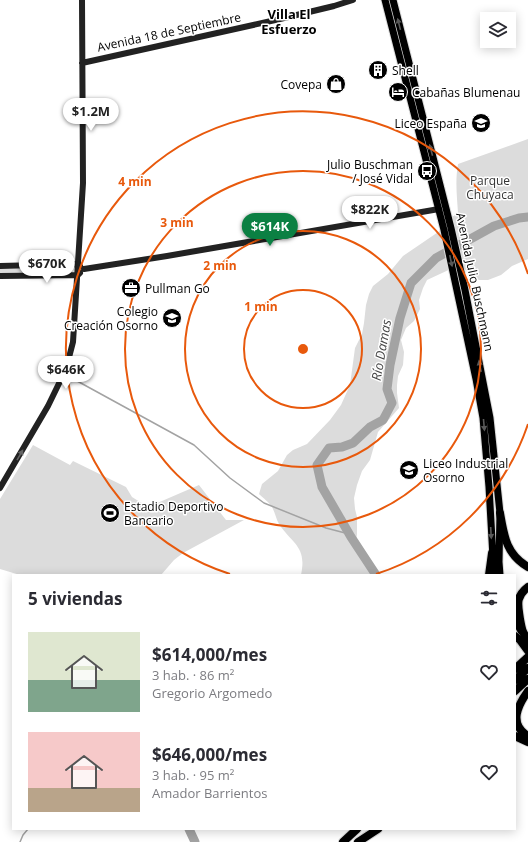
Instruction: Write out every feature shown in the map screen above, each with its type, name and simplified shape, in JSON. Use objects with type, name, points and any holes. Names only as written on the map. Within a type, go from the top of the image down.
[{"type":"highway","points":[[500,513],[507,544],[516,558],[528,567]]},
{"type":"highway","points":[[489,574],[492,553]]},
{"type":"highway","points":[[516,668],[528,652],[520,636],[517,606],[523,592],[528,587]]},
{"type":"highway","points":[[516,679],[528,668]]},
{"type":"highway","points":[[516,690],[528,679]]},
{"type":"highway","points":[[516,701],[528,691]]},
{"type":"highway","points":[[528,691],[519,706],[516,716],[519,726],[528,736]]},
{"type":"highway","points":[[516,736],[528,742]]},
{"type":"highway","points":[[343,842],[356,830]]},
{"type":"highway","points":[[357,842],[368,830]]},
{"type":"highway","points":[[357,842],[376,830]]},
{"type":"main road","name":"Avenida Julio Buschmann","points":[[385,0],[444,230],[476,379],[483,418],[494,574]]},
{"type":"main road","name":"Avenida Julio Buschmann","points":[[393,0],[452,228],[490,418],[500,513],[500,574]]},
{"type":"main road","points":[[516,623],[520,636]]},
{"type":"street","points":[[0,488],[48,406],[66,369],[73,342],[83,182],[82,0]]},
{"type":"street","name":"Avenida 18 de Septiembre","points":[[82,63],[280,19],[353,0]]},
{"type":"street","points":[[438,209],[444,200]]},
{"type":"street","points":[[0,276],[78,275],[84,269],[438,209],[448,213]]},
{"type":"street","points":[[0,266],[78,264],[84,269]]},
{"type":"street","points":[[15,265],[15,276]]},
{"type":"green space","name":"Parque Chuyaca","points":[[528,139],[528,259],[512,266],[501,275],[488,280],[479,280],[463,268],[455,267],[427,280],[419,300],[420,309],[414,321],[406,328],[401,340],[404,352],[403,365],[398,376],[397,385],[399,408],[378,432],[370,460],[362,471],[354,498],[357,517],[357,548],[366,563],[376,574],[301,574],[302,558],[298,546],[279,524],[271,505],[259,494],[262,484],[278,471],[287,455],[293,450],[307,444],[330,420],[341,405],[350,385],[355,348],[362,334],[369,294],[373,286],[388,274],[403,256],[447,226],[449,219],[458,213],[456,183],[458,164]]},
{"type":"green space","points":[[72,268],[71,272],[0,273],[0,269]]},
{"type":"green space","name":"Estadio Deportivo Bancario","points":[[33,445],[70,465],[73,461],[126,487],[132,497],[148,507],[199,485],[226,520],[244,520],[183,553],[174,560],[162,574],[17,574],[0,569],[0,499]]},
{"type":"waterway","name":"Río Damas","points":[[375,574],[351,537],[322,487],[317,465],[329,448],[342,447],[353,443],[370,427],[383,420],[392,403],[387,389],[390,365],[400,318],[411,283],[436,258],[494,226],[519,218],[528,217]]},
{"type":"waterway","points":[[68,376],[194,445],[230,478],[264,503],[326,528],[349,534]]},
{"type":"waterway","points":[[20,842],[27,830]]},
{"type":"waterway","name":"Río Damas","points":[[189,830],[195,842]]},
{"type":"place","name":"Shell","points":[[378,70]]},
{"type":"place","name":"Covepa","points":[[336,84]]},
{"type":"place","name":"Cabañas Blumenau","points":[[398,92]]},
{"type":"place","name":"Liceo España","points":[[481,123]]},
{"type":"place","name":"Julio Buschman / José Vidal","points":[[427,171]]},
{"type":"place","name":"Pullman Go","points":[[131,288]]},
{"type":"place","name":"Colegio Creación Osorno","points":[[172,318]]},
{"type":"place","name":"Liceo Industrial Osorno","points":[[409,470]]},
{"type":"place","name":"Estadio Deportivo Bancario","points":[[110,513]]},
{"type":"district","name":"Villa El Esfuerzo","points":[[289,22]]}]
